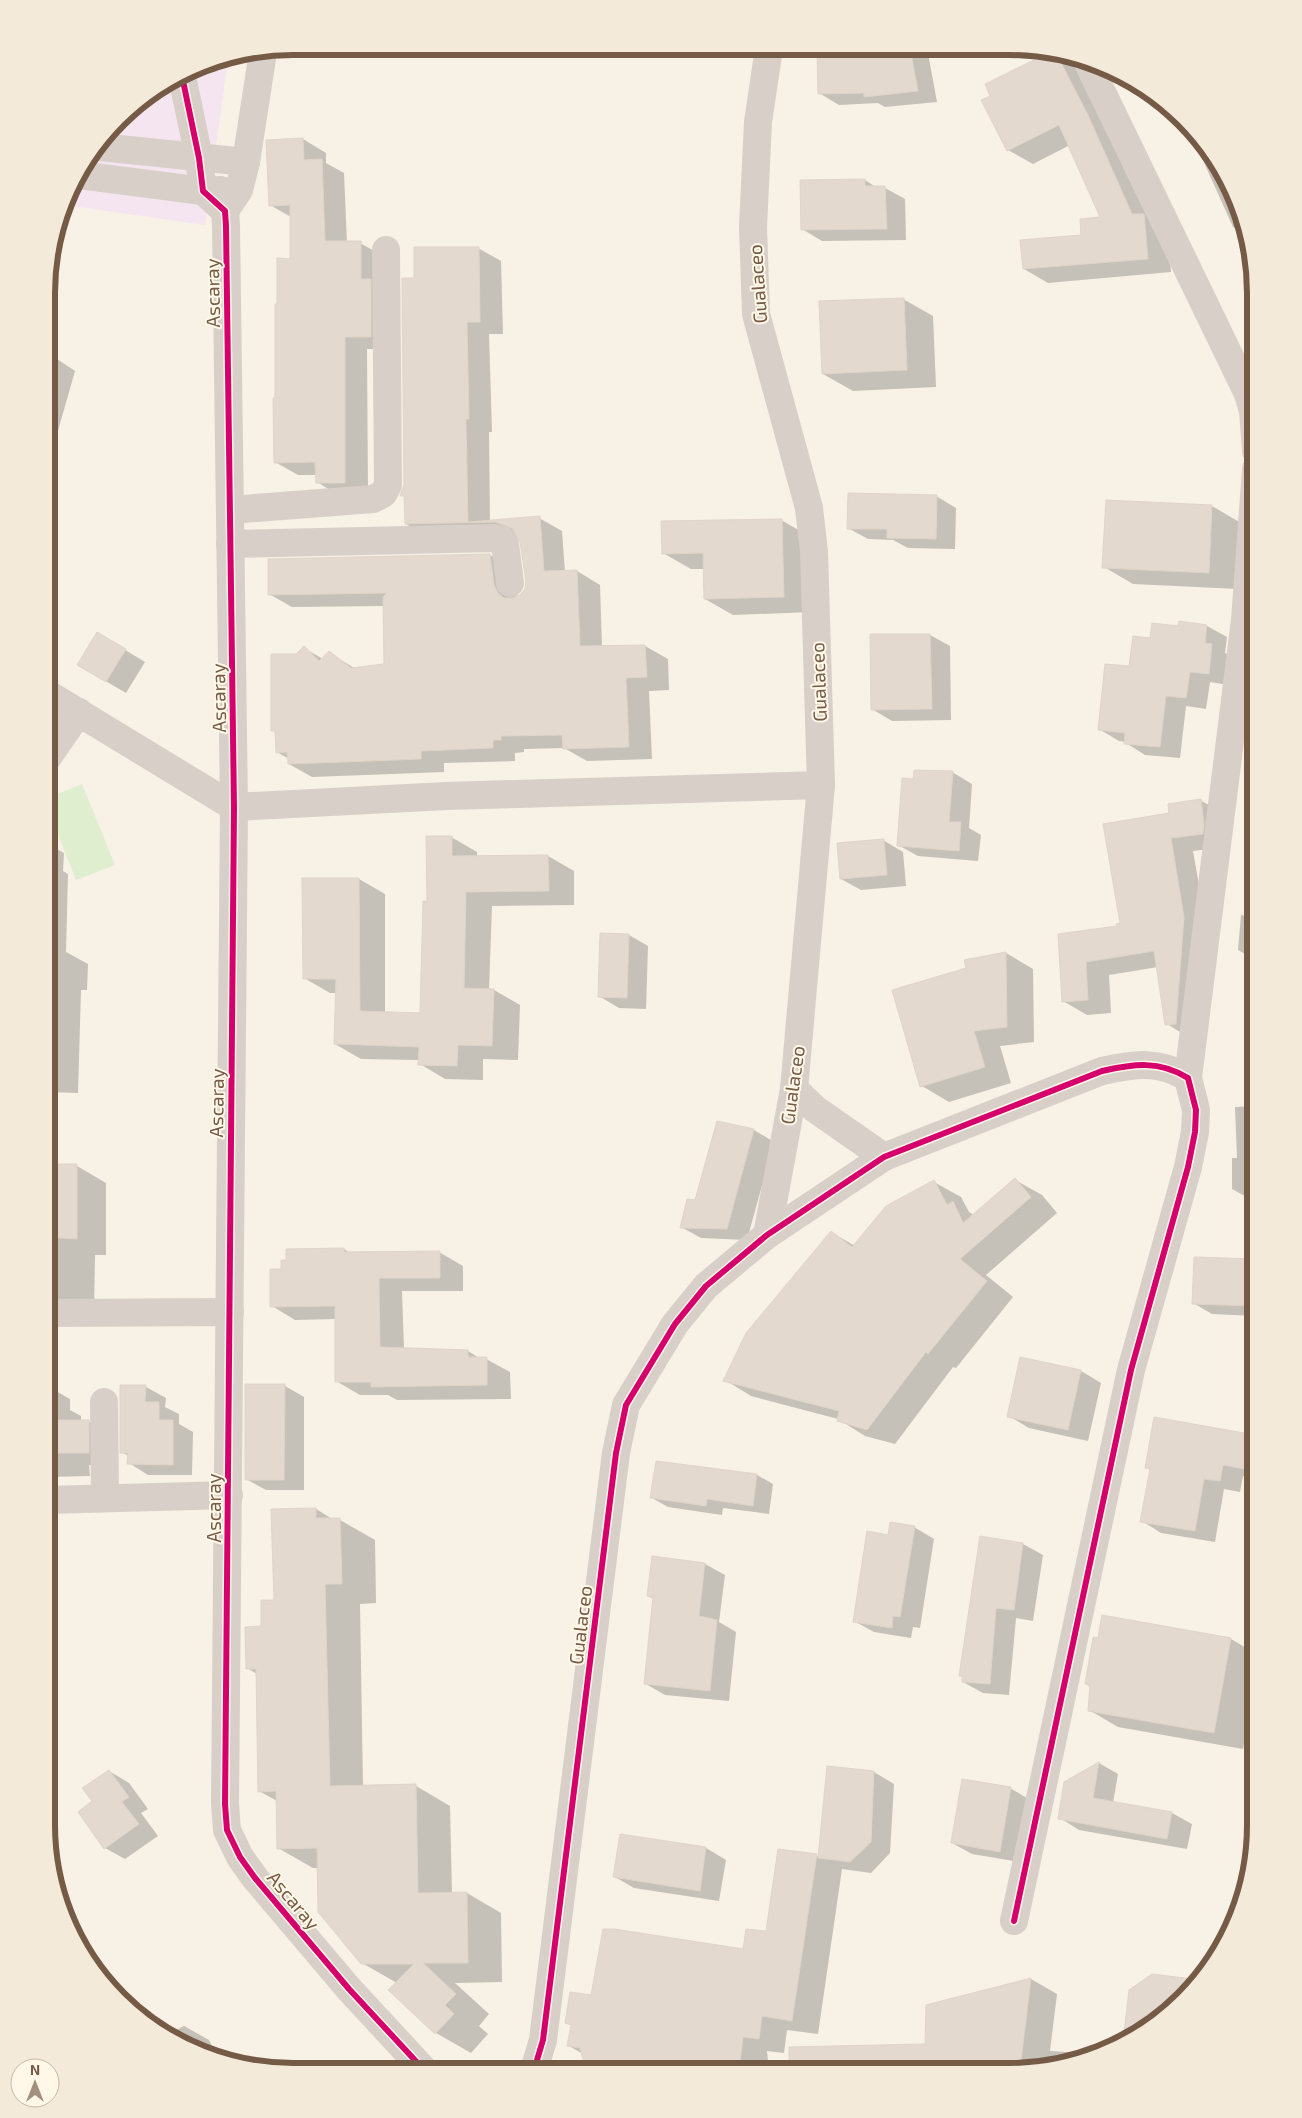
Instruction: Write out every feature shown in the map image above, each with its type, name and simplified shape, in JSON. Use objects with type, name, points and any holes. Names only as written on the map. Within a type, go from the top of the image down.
[{"type":"street","name":"Gualaceo","points":[[536,2063],[543,2040],[616,1453],[626,1405],[675,1324],[687,1309],[706,1286],[767,1234],[794,1089],[821,785],[814,552],[809,508],[756,314],[753,227],[757,141],[768,55]]},
{"type":"street","name":"Ascaray","points":[[262,57],[246,162],[232,200],[230,544],[234,807],[225,1804],[227,1830],[240,1857],[254,1878],[349,1989],[418,2063]]},
{"type":"street","points":[[1091,70],[1247,392]]},
{"type":"street","points":[[183,82],[199,158],[203,191]]},
{"type":"street","points":[[104,147],[246,162]]},
{"type":"street","points":[[86,176],[203,191],[232,200]]},
{"type":"street","points":[[230,510],[372,500],[383,494],[388,486],[386,250]]},
{"type":"street","points":[[230,544],[495,538],[503,540],[505,544],[510,583]]},
{"type":"street","points":[[1014,1921],[1131,1370],[1188,1167],[1195,1132],[1196,1110],[1188,1078],[1247,593]]},
{"type":"street","points":[[55,698],[234,807],[446,796],[821,785]]},
{"type":"street","points":[[55,747],[79,712]]},
{"type":"street","points":[[767,1234],[884,1157],[1102,1071],[1125,1066],[1157,1064],[1178,1071],[1188,1078]]},
{"type":"street","points":[[794,1089],[815,1109],[884,1157]]},
{"type":"street","points":[[55,1313],[230,1312]]},
{"type":"street","points":[[104,1402],[105,1498]]},
{"type":"street","points":[[55,1500],[228,1495]]},
{"type":"shaded area","points":[[227,65],[205,225],[72,206],[87,174],[104,148],[136,114],[174,87],[202,73]]},
{"type":"green space","points":[[82,784],[115,865],[76,880],[55,827],[55,795]]},
{"type":"building","points":[[817,55],[911,55],[918,91],[864,97],[864,93],[818,94]]},
{"type":"building","points":[[1040,57],[1060,61],[1088,115],[1132,214],[1144,214],[1148,259],[1023,269],[1020,240],[1081,235],[1080,219],[1100,217],[1059,125],[1007,151],[981,100],[990,96],[985,84]]},
{"type":"building","points":[[303,138],[304,160],[322,159],[325,241],[361,241],[361,279],[371,279],[371,337],[345,337],[345,483],[316,483],[315,462],[274,463],[273,398],[275,398],[277,258],[290,259],[290,205],[269,206],[266,140]]},
{"type":"building","points":[[865,179],[865,186],[885,186],[887,229],[801,230],[800,180]]},
{"type":"building","points":[[414,247],[479,247],[480,322],[467,322],[469,419],[466,419],[468,522],[540,516],[544,571],[577,570],[580,646],[645,645],[647,677],[626,678],[629,747],[563,749],[562,735],[501,736],[501,740],[493,740],[493,748],[421,751],[421,759],[288,764],[287,752],[276,753],[275,731],[271,731],[271,654],[296,654],[304,646],[319,661],[329,651],[351,668],[384,664],[383,597],[387,593],[268,595],[268,559],[490,554],[494,585],[498,593],[504,598],[512,598],[520,595],[525,589],[526,581],[520,542],[512,528],[495,522],[405,524],[404,496],[400,496],[404,485],[402,278],[414,278]]},
{"type":"building","points":[[904,298],[907,370],[822,374],[819,301]]},
{"type":"building","points":[[848,493],[937,495],[936,539],[887,538],[887,529],[847,529]]},
{"type":"building","points":[[1106,500],[1212,505],[1209,573],[1102,568]]},
{"type":"building","points":[[782,519],[784,597],[704,599],[703,553],[662,554],[661,521]]},
{"type":"building","points":[[1179,621],[1207,625],[1205,643],[1212,644],[1209,674],[1190,672],[1186,698],[1166,696],[1160,747],[1124,744],[1125,733],[1098,730],[1105,664],[1129,666],[1133,636],[1150,638],[1152,623],[1178,626]]},
{"type":"building","points":[[97,632],[126,649],[106,682],[77,665]]},
{"type":"building","points":[[870,634],[930,634],[932,709],[871,710]]},
{"type":"building","points":[[914,770],[953,771],[949,822],[961,822],[959,851],[897,846],[902,778],[913,779]]},
{"type":"building","points":[[1201,799],[1204,824],[1203,834],[1171,838],[1184,917],[1176,1024],[1165,1025],[1154,951],[1086,962],[1088,1000],[1062,1002],[1058,934],[1117,926],[1116,924],[1120,923],[1103,824],[1169,813],[1168,804]]},
{"type":"building","points":[[426,836],[452,836],[452,856],[548,855],[549,891],[466,892],[464,988],[494,989],[492,1046],[458,1045],[457,1066],[418,1065],[419,1047],[334,1044],[336,979],[303,979],[302,878],[359,878],[360,1011],[420,1013],[423,901],[427,901]]},
{"type":"building","points":[[884,839],[887,875],[840,879],[837,843]]},
{"type":"building","points":[[600,933],[629,934],[627,998],[598,997]]},
{"type":"building","points":[[1006,952],[1007,1027],[974,1031],[985,1067],[920,1087],[892,990],[966,968],[964,960]]},
{"type":"building","points":[[717,1121],[754,1129],[727,1229],[680,1228],[687,1199],[695,1200]]},
{"type":"building","points":[[55,1164],[77,1164],[77,1239],[55,1238]]},
{"type":"building","points":[[1015,1178],[1031,1197],[960,1259],[987,1281],[928,1354],[926,1352],[867,1430],[837,1421],[839,1411],[723,1381],[746,1333],[831,1231],[852,1247],[886,1206],[934,1180],[947,1205],[953,1201],[963,1223]]},
{"type":"building","points":[[344,1248],[344,1252],[440,1251],[440,1278],[379,1278],[380,1347],[468,1350],[468,1357],[487,1357],[487,1385],[371,1387],[371,1382],[335,1382],[335,1306],[270,1307],[270,1269],[281,1269],[281,1260],[286,1260],[286,1249]]},
{"type":"building","points":[[1194,1257],[1247,1259],[1247,1306],[1192,1304]]},
{"type":"building","points":[[1020,1357],[1081,1370],[1068,1430],[1007,1417]]},
{"type":"building","points":[[245,1384],[285,1384],[284,1480],[245,1480]]},
{"type":"building","points":[[120,1385],[146,1385],[145,1402],[159,1402],[159,1420],[173,1420],[173,1465],[127,1464],[128,1453],[120,1453]]},
{"type":"building","points":[[1154,1417],[1247,1434],[1247,1470],[1223,1465],[1220,1481],[1204,1479],[1195,1531],[1140,1522],[1150,1469],[1145,1468]]},
{"type":"building","points":[[55,1420],[89,1420],[89,1453],[55,1453]]},
{"type":"building","points":[[656,1461],[757,1474],[753,1506],[707,1499],[706,1506],[650,1498]]},
{"type":"building","points":[[316,1508],[316,1518],[340,1518],[342,1584],[325,1584],[330,1786],[416,1784],[418,1893],[467,1892],[468,1963],[423,1963],[456,1994],[445,2005],[454,2014],[435,2034],[388,1990],[414,1964],[361,1964],[318,1912],[317,1848],[277,1849],[276,1791],[258,1792],[256,1669],[246,1669],[245,1627],[261,1626],[261,1600],[274,1600],[271,1509]]},
{"type":"building","points":[[890,1522],[915,1526],[900,1617],[893,1616],[892,1628],[853,1622],[867,1531],[888,1535]]},
{"type":"building","points":[[980,1536],[1023,1543],[1014,1610],[996,1608],[990,1684],[962,1682],[962,1676],[959,1676]]},
{"type":"building","points":[[652,1556],[705,1563],[699,1616],[717,1620],[710,1691],[644,1684],[653,1597],[647,1596]]},
{"type":"building","points":[[1102,1615],[1231,1638],[1214,1733],[1088,1711],[1090,1685],[1085,1684],[1093,1637],[1098,1638]]},
{"type":"building","points":[[1099,1762],[1093,1798],[1172,1812],[1167,1839],[1058,1819],[1064,1782]]},
{"type":"building","points":[[827,1766],[874,1771],[871,1842],[850,1862],[818,1858]]},
{"type":"building","points":[[109,1770],[129,1797],[122,1802],[139,1824],[104,1849],[78,1812],[92,1801],[82,1788]]},
{"type":"building","points":[[962,1779],[1011,1787],[1000,1852],[951,1843]]},
{"type":"building","points":[[620,1834],[706,1847],[700,1891],[613,1877]]},
{"type":"building","points":[[778,1849],[817,1854],[792,2021],[762,2016],[759,2039],[743,2037],[740,2062],[584,2063],[580,2048],[567,2046],[571,2025],[565,2023],[570,1992],[591,1995],[603,1929],[614,1929],[743,1949],[746,1929],[766,1931]]},
{"type":"building","points":[[1152,1974],[1191,1979],[1154,2014],[1124,2033],[1129,1990]]},
{"type":"building","points":[[1031,1978],[1021,2062],[789,2063],[789,2047],[925,2044],[926,2005]]},
{"type":"cycle path","points":[[183,82],[199,158],[203,191],[225,211],[226,226],[234,807],[225,1804],[227,1830],[240,1857],[255,1878],[349,1989],[418,2063]]},
{"type":"cycle path","points":[[536,2063],[543,2040],[616,1453],[626,1405],[675,1324],[706,1286],[767,1235],[884,1157],[1102,1071],[1136,1065],[1156,1066],[1167,1068],[1188,1078],[1196,1110],[1195,1132],[1188,1167],[1131,1370],[1014,1921]]}]
